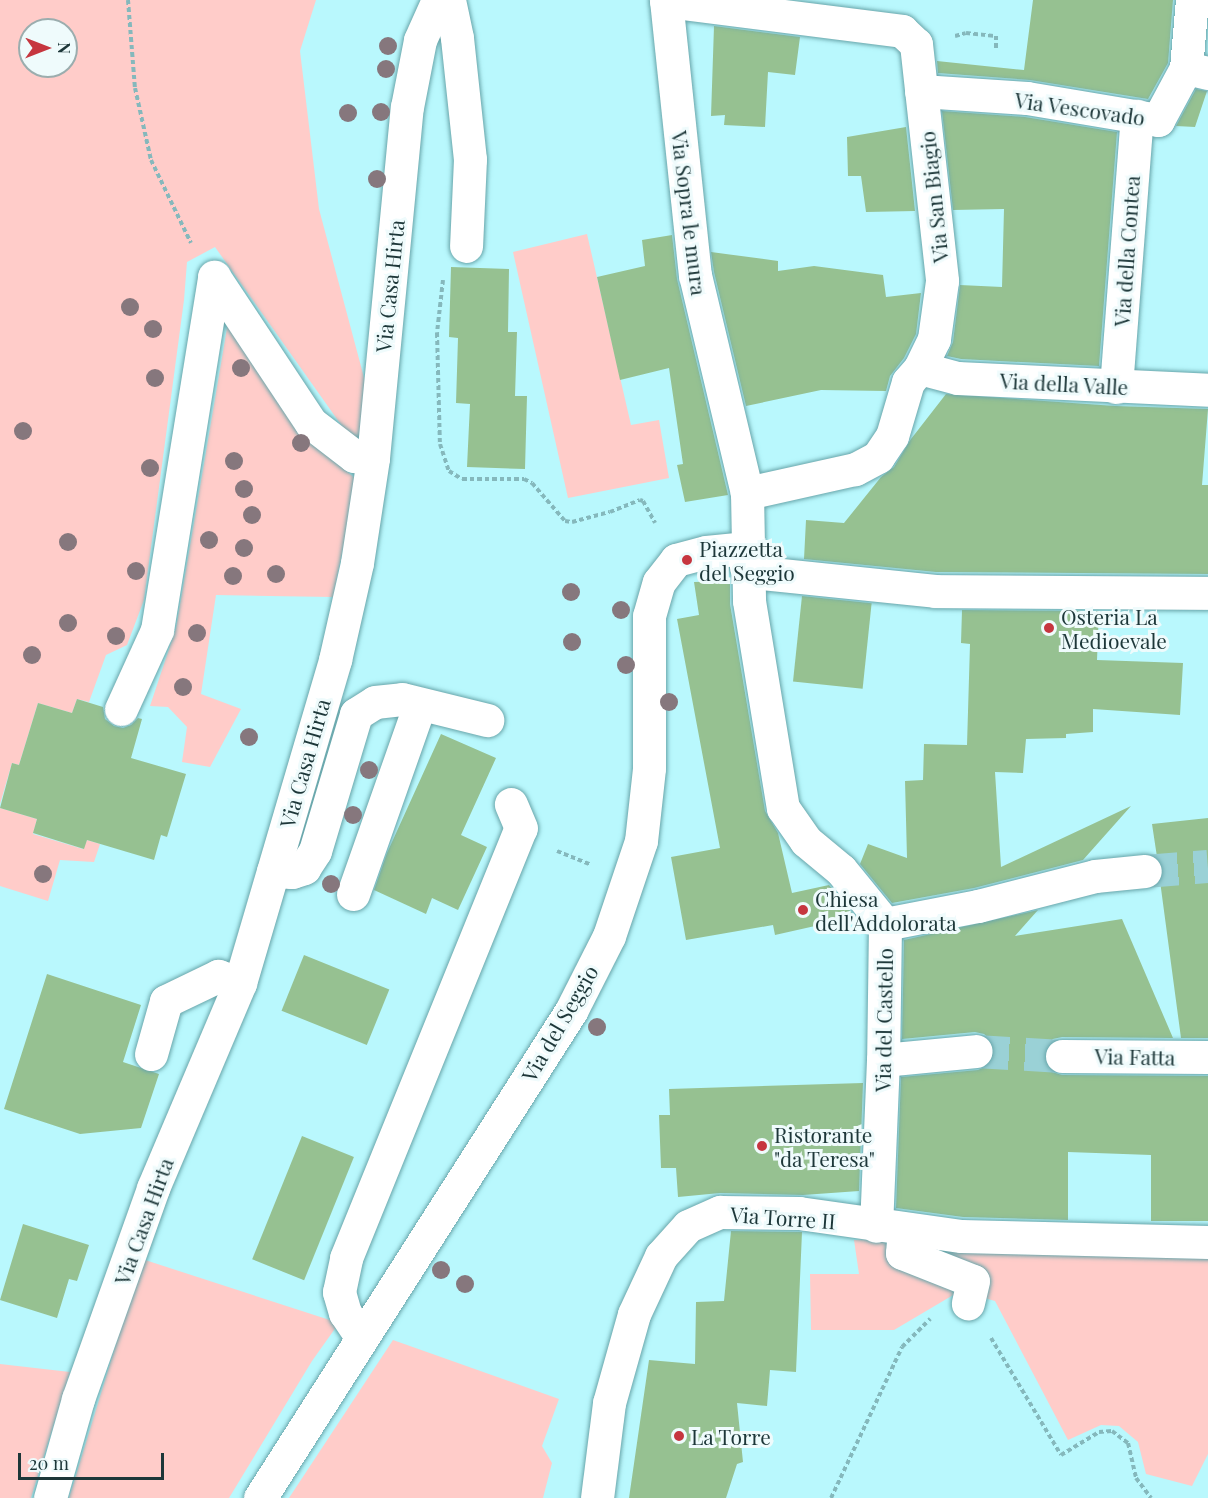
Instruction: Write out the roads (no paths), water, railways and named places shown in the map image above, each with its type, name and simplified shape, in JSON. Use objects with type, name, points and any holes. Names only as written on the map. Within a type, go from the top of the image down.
[{"type":"street","name":"Via Casa Hirta","points":[[50,1498],[78,1399],[153,1188],[240,983],[334,660],[357,563],[373,458],[406,107],[420,40],[438,0]]},
{"type":"street","points":[[449,0],[457,38],[470,159],[466,246]]},
{"type":"street","points":[[1192,0],[1197,70]]},
{"type":"street","name":"Via San Biagio","points":[[666,1],[902,31],[916,44],[942,281],[934,339],[920,368],[908,382],[892,436],[878,457],[855,469],[747,493]]},
{"type":"street","name":"Via Sopra le mura","points":[[666,1],[694,275],[747,493],[747,557]]},
{"type":"street","name":"Via Vescovado","points":[[921,91],[1027,99],[1158,120],[1197,70]]},
{"type":"street","name":"Via della Contea","points":[[1116,387],[1137,116]]},
{"type":"street","points":[[121,709],[157,630],[214,277],[311,423],[354,456],[373,458]]},
{"type":"street","name":"Via della Valle","points":[[920,368],[958,378],[1208,390]]},
{"type":"street","name":"Via del Seggio","points":[[260,1498],[571,1011],[609,936],[641,841],[649,768],[649,616],[659,582],[676,561],[706,552],[747,557]]},
{"type":"street","points":[[747,557],[762,573],[935,591],[1208,593]]},
{"type":"street","name":"Via del Castello","points":[[747,557],[749,601],[783,808],[806,841],[841,870],[885,924],[883,1060],[890,1228],[902,1252],[973,1281],[968,1303]]},
{"type":"street","points":[[273,871],[292,872],[304,868],[315,850],[356,714],[375,702],[402,699],[487,720]]},
{"type":"street","points":[[353,894],[420,704]]},
{"type":"street","points":[[362,1338],[345,1313],[339,1292],[346,1258],[521,828],[511,804]]},
{"type":"street","points":[[885,924],[978,906],[1095,876],[1145,871]]},
{"type":"street","points":[[151,1054],[166,1001],[218,976],[240,983]]},
{"type":"street","points":[[883,1060],[976,1051]]},
{"type":"street","name":"Via Fatta","points":[[1062,1056],[1208,1057]]},
{"type":"street","name":"Via Torre II","points":[[597,1498],[609,1403],[634,1314],[661,1256],[688,1226],[720,1212],[799,1213],[890,1228],[961,1236],[1208,1242]]},
{"type":"tunnel","points":[[1145,871],[1208,866]]},
{"type":"tunnel","points":[[976,1051],[1062,1056]]},
{"type":"place","name":"Piazzetta del Seggio","points":[[687,560]]},
{"type":"place","name":"Osteria La Medioevale","points":[[1049,628]]},
{"type":"place","name":"Chiesa dell'Addolorata","points":[[803,910]]},
{"type":"place","name":"Ristorante \"da Teresa\"","points":[[762,1146]]},
{"type":"place","name":"La Torre","points":[[679,1436]]}]
